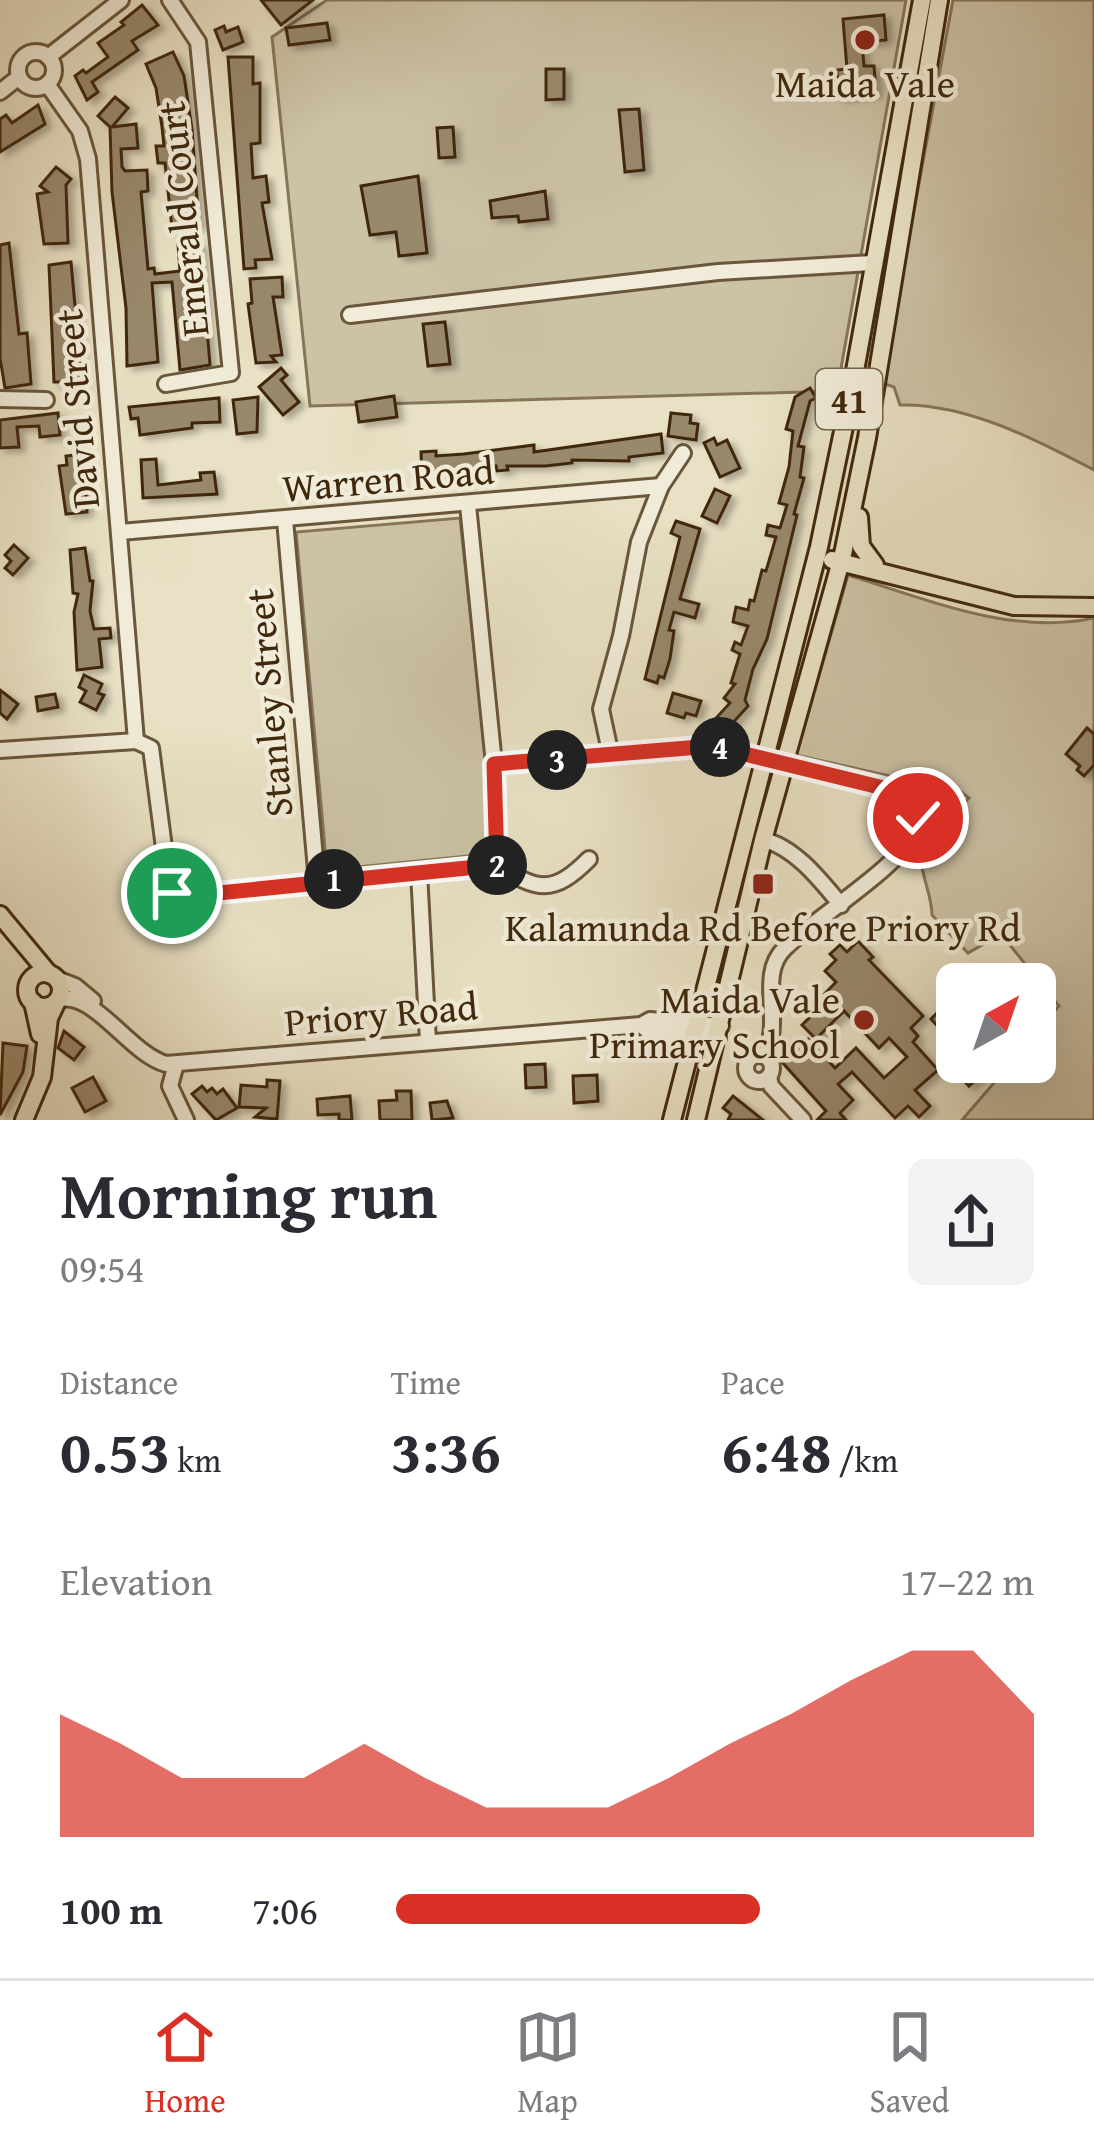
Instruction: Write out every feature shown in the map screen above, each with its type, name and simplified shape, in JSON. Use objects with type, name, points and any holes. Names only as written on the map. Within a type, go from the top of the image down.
[{"type":"main road","name":"41","points":[[696,1120],[763,840],[922,0]]},
{"type":"main road","name":"41","points":[[672,1120],[776,761],[841,558],[867,438],[939,0]]},
{"type":"main road","points":[[867,438],[857,533],[860,546],[878,567]]},
{"type":"main road","points":[[818,552],[1014,606],[1094,607]]},
{"type":"main road","points":[[0,915],[61,990],[49,1018],[42,1077],[24,1120]]},
{"type":"main road","points":[[0,928],[25,964],[28,996],[40,1024],[37,1048],[12,1120]]},
{"type":"main road","points":[[28,983],[39,974],[53,976]]},
{"type":"main road","points":[[33,1002],[48,1006],[57,1001]]},
{"type":"street","points":[[48,57],[121,0]]},
{"type":"street","name":"Emerald Court","points":[[166,383],[231,373],[198,42],[170,0]]},
{"type":"street","points":[[37,52],[48,57],[53,74],[47,84],[32,88],[19,77],[18,65],[25,55],[37,52]]},
{"type":"street","points":[[0,92],[19,77]]},
{"type":"street","name":"David Street","points":[[47,84],[80,130],[88,159],[136,741],[152,748],[172,893],[178,897],[317,881]]},
{"type":"street","points":[[350,315],[718,272],[872,263]]},
{"type":"street","points":[[0,399],[46,400]]},
{"type":"street","points":[[611,756],[601,709],[639,542],[661,486],[683,453]]},
{"type":"street","name":"Warren Road","points":[[120,532],[661,486]]},
{"type":"street","points":[[468,505],[494,764],[497,865]]},
{"type":"street","name":"Stanley Street","points":[[285,520],[317,881]]},
{"type":"street","points":[[0,750],[136,741]]},
{"type":"street","points":[[494,764],[712,746],[908,794],[916,806],[916,830],[907,844],[841,905],[779,952],[771,973],[774,1027],[764,1056]]},
{"type":"street","points":[[763,840],[777,843],[793,856],[841,905]]},
{"type":"street","points":[[317,881],[497,865],[529,885],[566,881],[589,859]]},
{"type":"street","points":[[419,872],[428,1042]]},
{"type":"street","name":"Priory Road","points":[[53,976],[93,1000],[133,1045]]},
{"type":"street","name":"Priory Road","points":[[57,1001],[69,997],[85,1002],[154,1060],[176,1064],[641,1025],[650,1020],[719,1032]]},
{"type":"street","points":[[764,1056],[751,1058],[747,1071],[756,1080],[769,1076]]},
{"type":"street","points":[[764,1056],[772,1065],[771,1086],[803,1120]]},
{"type":"street","points":[[176,1064],[170,1086],[186,1120]]},
{"type":"shaded area","points":[[327,0],[906,0],[837,391],[310,406],[272,37]]},
{"type":"shaded area","points":[[953,0],[1094,0],[1094,470],[975,417],[900,405],[894,387],[882,383]]},
{"type":"shaded area","points":[[460,518],[486,760],[488,854],[327,870],[296,532]]},
{"type":"shaded area","points":[[848,575],[1001,619],[1063,622],[1094,618],[1094,1120],[962,1120],[994,1083],[1056,1083],[1059,1006],[1056,963],[1024,963],[1001,934],[968,953],[932,915],[922,848],[932,832],[969,798],[961,792],[796,755]]},
{"type":"building","points":[[261,0],[313,0],[281,25]]},
{"type":"building","points":[[142,5],[158,25],[132,41],[138,50],[92,82],[98,92],[87,100],[75,76],[108,57],[98,43]]},
{"type":"building","points":[[884,15],[886,40],[862,42],[864,66],[874,66],[876,93],[839,97],[837,70],[847,69],[843,19]]},
{"type":"building","points":[[327,23],[330,40],[289,45],[286,28]]},
{"type":"building","points":[[224,26],[226,32],[238,27],[243,42],[223,50],[215,30]]},
{"type":"building","points":[[173,52],[184,76],[192,129],[199,226],[172,228],[165,163],[158,163],[156,146],[164,146],[156,88],[146,64]]},
{"type":"building","points":[[228,57],[253,57],[253,84],[260,83],[260,143],[251,144],[253,178],[266,176],[269,202],[262,203],[272,259],[255,260],[256,268],[244,269]]},
{"type":"building","points":[[546,69],[564,69],[564,99],[546,100]]},
{"type":"building","points":[[115,97],[128,108],[112,127],[136,124],[138,148],[121,149],[122,167],[125,171],[147,170],[148,191],[141,192],[148,269],[154,268],[155,274],[180,271],[178,244],[200,243],[210,365],[180,370],[172,282],[152,283],[158,362],[127,366],[110,127],[98,116]]},
{"type":"building","points":[[38,105],[45,124],[0,152],[0,119],[6,115],[12,123]]},
{"type":"building","points":[[639,109],[644,170],[625,172],[619,110]]},
{"type":"building","points":[[453,127],[455,157],[439,158],[437,128]]},
{"type":"building","points":[[56,167],[71,179],[66,185],[68,243],[44,244],[37,194],[48,192],[40,186]]},
{"type":"building","points":[[418,176],[427,253],[399,256],[396,232],[370,235],[361,186]]},
{"type":"building","points":[[545,191],[548,219],[492,218],[490,201]]},
{"type":"building","points":[[9,243],[19,334],[27,333],[31,384],[5,388],[0,358],[0,245]]},
{"type":"building","points":[[71,262],[82,382],[54,382],[49,265]]},
{"type":"building","points":[[282,277],[283,297],[273,297],[282,355],[271,356],[276,362],[256,363],[248,304],[252,303],[250,279]]},
{"type":"building","points":[[445,322],[450,364],[428,366],[423,324]]},
{"type":"building","points":[[281,368],[287,375],[281,380],[299,402],[283,415],[259,387]]},
{"type":"building","points":[[810,388],[816,398],[810,401],[798,446],[804,447],[800,477],[804,478],[797,515],[767,639],[745,700],[748,706],[729,727],[717,717],[730,703],[724,698],[735,684],[731,683],[740,654],[732,650],[735,642],[741,645],[748,626],[733,622],[736,607],[748,610],[762,570],[766,571],[776,537],[766,535],[768,525],[780,528],[787,505],[779,503],[793,431],[786,429],[795,397]]},
{"type":"building","points":[[394,396],[397,417],[359,422],[356,402]]},
{"type":"building","points":[[258,397],[257,432],[237,434],[233,400]]},
{"type":"building","points":[[219,398],[220,422],[140,435],[138,418],[131,419],[129,407]]},
{"type":"building","points":[[58,413],[60,435],[40,437],[39,426],[17,427],[19,447],[0,448],[0,420]]},
{"type":"building","points":[[671,413],[691,415],[690,423],[698,424],[696,440],[668,436]]},
{"type":"building","points":[[661,434],[663,453],[629,457],[629,461],[572,460],[422,476],[421,452],[436,451],[436,456],[534,445],[534,452]]},
{"type":"building","points":[[714,438],[717,445],[727,440],[740,468],[720,477],[704,443]]},
{"type":"building","points":[[84,454],[87,512],[66,514],[59,466],[67,465],[66,456]]},
{"type":"building","points":[[156,459],[158,485],[201,480],[200,473],[214,472],[217,494],[143,498],[141,460]]},
{"type":"building","points":[[715,489],[730,496],[717,523],[702,516]]},
{"type":"building","points":[[676,521],[700,529],[680,599],[699,604],[695,618],[674,612],[670,659],[664,678],[659,676],[657,683],[645,679],[680,537],[671,533]]},
{"type":"building","points":[[14,545],[28,558],[13,575],[5,568],[11,561],[5,555]]},
{"type":"building","points":[[85,548],[93,581],[90,611],[94,629],[110,628],[111,638],[99,639],[102,667],[77,670],[74,612],[78,594],[73,593],[70,550]]},
{"type":"building","points":[[84,675],[102,684],[98,693],[104,695],[96,710],[80,702],[86,691],[79,687]]},
{"type":"building","points":[[0,690],[18,704],[7,719],[0,713]]},
{"type":"building","points":[[673,693],[701,701],[696,716],[667,713]]},
{"type":"building","points":[[55,694],[58,707],[38,711],[36,697]]},
{"type":"building","points":[[1087,728],[1094,734],[1094,765],[1084,776],[1066,754]]},
{"type":"building","points":[[858,941],[873,957],[869,960],[923,1016],[911,1028],[918,1036],[913,1042],[936,1072],[915,1090],[930,1106],[919,1117],[908,1106],[895,1118],[852,1072],[838,1084],[853,1100],[840,1113],[846,1120],[817,1120],[826,1111],[782,1062],[808,1039],[835,1068],[856,1048],[884,1078],[907,1057],[889,1038],[879,1048],[844,1011],[816,1039],[802,1025],[809,1018],[805,1014],[836,982],[825,971],[836,960],[830,954],[840,945],[847,952]]},
{"type":"building","points":[[64,1031],[84,1047],[74,1060],[58,1048]]},
{"type":"building","points":[[3,1043],[27,1046],[23,1072],[0,1115]]},
{"type":"building","points":[[545,1064],[546,1087],[526,1088],[525,1065]]},
{"type":"building","points":[[597,1075],[598,1101],[574,1103],[573,1076]]},
{"type":"building","points":[[93,1077],[106,1101],[85,1112],[72,1088]]},
{"type":"building","points":[[267,1080],[280,1081],[277,1119],[255,1117],[266,1108],[239,1107],[241,1085],[267,1087]]},
{"type":"building","points":[[202,1086],[217,1094],[223,1089],[237,1108],[216,1120],[192,1094]]},
{"type":"building","points":[[396,1091],[411,1091],[412,1120],[380,1120],[379,1101],[397,1100]]},
{"type":"building","points":[[350,1096],[352,1120],[339,1120],[339,1114],[318,1115],[317,1099]]},
{"type":"building","points":[[733,1096],[763,1120],[728,1120],[731,1114],[723,1108]]},
{"type":"building","points":[[447,1101],[453,1118],[432,1120],[430,1103]]},
{"type":"place","name":"Maida Vale","points":[[865,40]]},
{"type":"place","name":"Kalamunda Rd Before Priory Rd","points":[[763,884]]},
{"type":"place","name":"Maida Vale Primary School","points":[[864,1020]]},
{"type":"route","points":[[172,893],[178,897],[497,865],[494,764],[712,746],[908,794],[918,818]]}]
